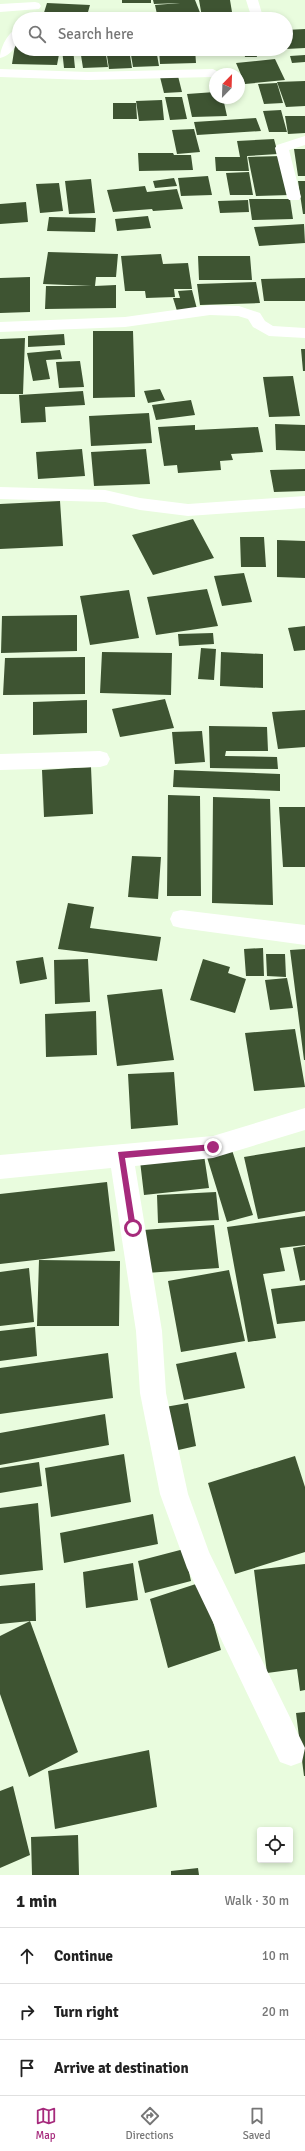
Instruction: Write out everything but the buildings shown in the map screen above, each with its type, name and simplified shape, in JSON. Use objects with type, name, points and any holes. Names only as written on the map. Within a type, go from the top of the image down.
[{"type":"street","points":[[252,0],[256,12]]},
{"type":"street","points":[[0,8],[36,3]]},
{"type":"street","points":[[32,12],[36,3]]},
{"type":"street","points":[[0,54],[5,51],[12,42]]},
{"type":"street","points":[[0,73],[88,76],[209,73]]},
{"type":"street","points":[[294,197],[282,154],[282,148],[305,140]]},
{"type":"street","points":[[0,327],[125,322],[210,310],[239,311],[254,316],[259,324],[270,330],[305,333]]},
{"type":"street","points":[[0,493],[105,496],[140,504],[188,510],[305,502]]},
{"type":"street","points":[[0,762],[100,759]]},
{"type":"street","points":[[182,920],[305,935]]},
{"type":"street","points":[[0,1167],[213,1147],[305,1119]]},
{"type":"street","points":[[121,1155],[149,1331],[153,1394],[174,1494],[197,1558],[291,1751]]},
{"type":"route","points":[[133,1228],[121,1155],[213,1147]]}]
